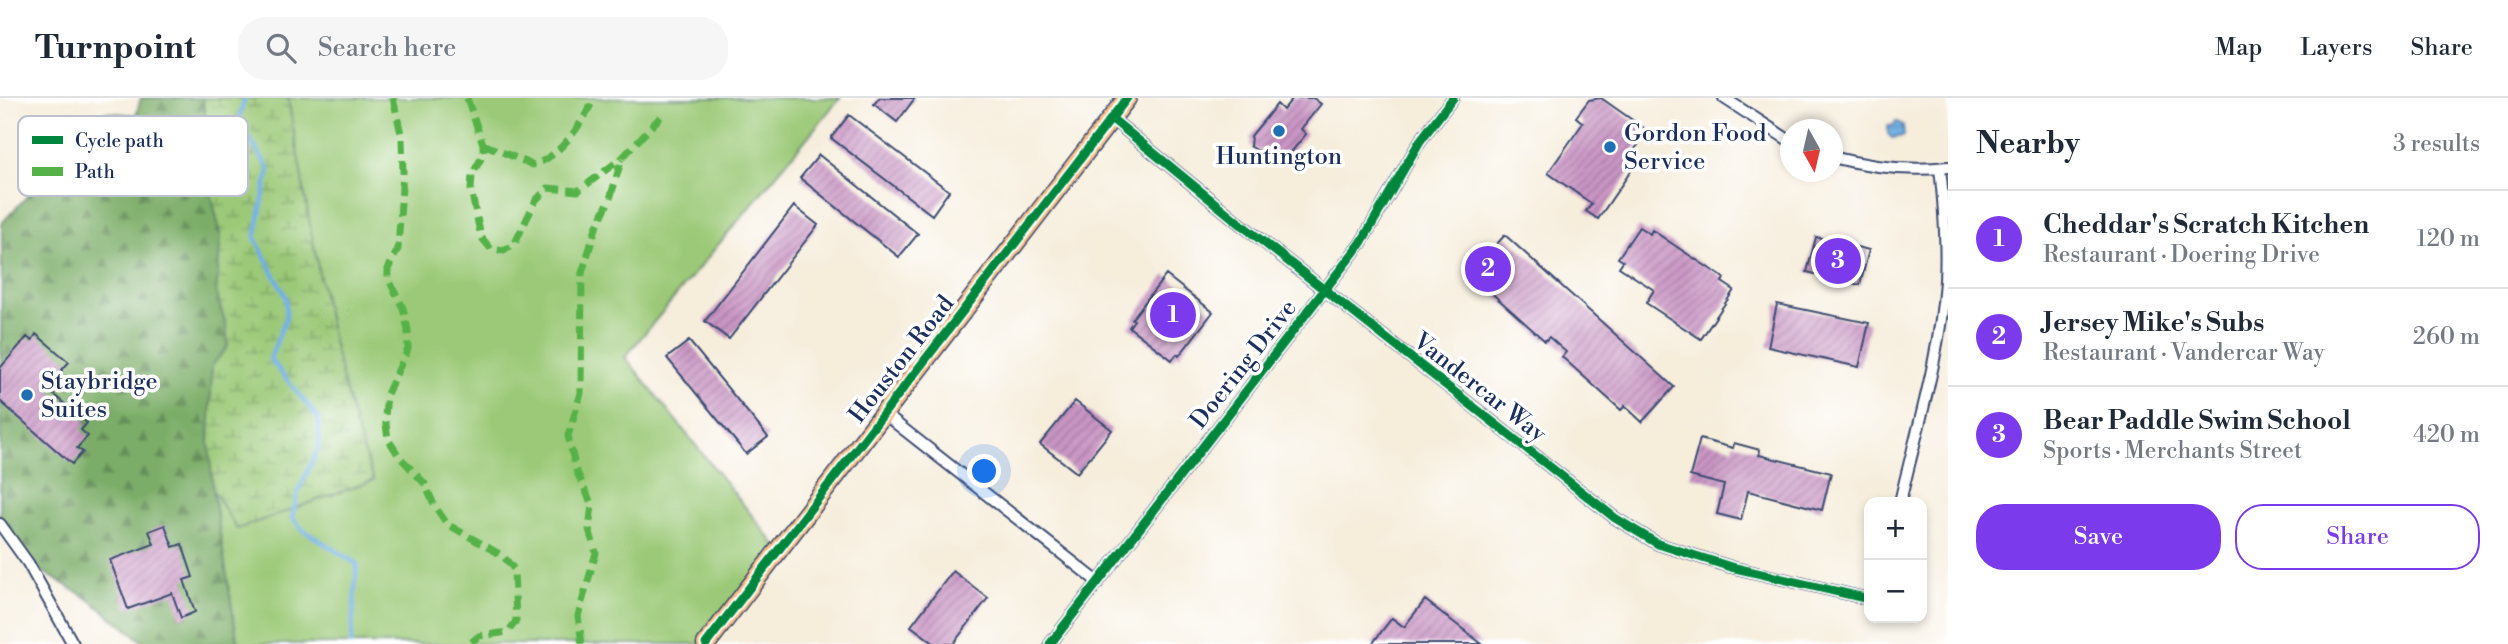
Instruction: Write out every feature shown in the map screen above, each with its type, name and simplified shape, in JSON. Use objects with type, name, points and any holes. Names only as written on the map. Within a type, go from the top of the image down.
[{"type":"main road","name":"Houston Road","points":[[706,644],[1127,98]]},
{"type":"street","name":"Doering Drive","points":[[1050,644],[1374,224],[1420,141],[1453,98]]},
{"type":"street","points":[[1724,98],[1780,134]]},
{"type":"street","name":"Vandercar Way","points":[[1111,118],[1615,518],[1658,544],[1731,567],[1864,598]]},
{"type":"street","points":[[1843,161],[1900,169],[1944,167],[1945,280],[1938,340],[1901,497]]},
{"type":"street","points":[[883,413],[1098,582]]},
{"type":"street","points":[[0,524],[28,563],[73,644]]},
{"type":"green space","points":[[141,98],[203,98],[205,116],[102,116],[106,112],[136,115]]},
{"type":"green space","points":[[166,98],[840,98],[625,357],[778,548],[706,644],[238,644],[181,427],[170,196],[248,196],[248,116],[167,116]]},
{"type":"green space","points":[[203,98],[288,98],[322,291],[344,386],[374,480],[237,529],[213,490],[209,444],[212,366],[228,346],[226,324],[216,294],[221,237],[212,196],[248,196],[248,116],[205,116]]},
{"type":"green space","points":[[27,196],[212,196],[221,237],[216,294],[226,324],[228,346],[212,366],[209,440],[213,490],[238,644],[146,644],[87,598],[28,563],[0,524],[2,223]]},
{"type":"water","points":[[1896,121],[1903,125],[1904,136],[1892,138],[1888,134],[1888,126],[1894,125]]},
{"type":"building","points":[[879,98],[915,98],[897,122],[874,104]]},
{"type":"building","name":"Huntington","points":[[1293,98],[1313,98],[1321,104],[1301,129],[1306,134],[1283,162],[1266,148],[1258,151],[1250,146],[1251,136],[1277,104],[1283,110]]},
{"type":"building","points":[[1601,98],[1648,131],[1627,160],[1635,165],[1598,219],[1586,211],[1592,204],[1548,173],[1583,123],[1576,117],[1589,100]]},
{"type":"building","points":[[849,115],[949,191],[932,215],[831,138]]},
{"type":"building","points":[[819,155],[918,234],[899,257],[800,178]]},
{"type":"building","points":[[794,206],[818,225],[729,339],[705,321]]},
{"type":"building","points":[[1639,227],[1650,234],[1652,230],[1724,278],[1722,282],[1734,290],[1701,339],[1646,303],[1654,290],[1619,267],[1623,261],[1618,258]]},
{"type":"building","points":[[1505,235],[1674,387],[1642,422],[1625,406],[1621,410],[1562,357],[1566,352],[1549,337],[1545,341],[1487,289],[1491,285],[1474,269]]},
{"type":"building","points":[[1816,237],[1869,250],[1860,285],[1807,272]]},
{"type":"building","points":[[1166,275],[1213,312],[1179,356],[1177,354],[1172,360],[1129,327],[1134,320],[1132,319]]},
{"type":"building","points":[[1777,304],[1869,323],[1859,367],[1768,347]]},
{"type":"building","name":"Staybridge Suites","points":[[36,334],[69,362],[46,388],[87,423],[81,430],[88,436],[77,448],[83,452],[72,464],[0,401],[0,368],[27,337],[32,341]]},
{"type":"building","points":[[689,341],[768,437],[746,454],[667,358]]},
{"type":"building","points":[[1075,401],[1112,430],[1077,473],[1040,444]]},
{"type":"building","points":[[1700,439],[1733,448],[1734,443],[1760,450],[1759,455],[1831,473],[1822,510],[1748,491],[1741,520],[1717,514],[1724,485],[1690,476]]},
{"type":"building","points":[[165,525],[173,547],[182,544],[193,577],[184,580],[195,612],[181,618],[172,593],[128,609],[110,560],[154,544],[149,531]]},
{"type":"building","points":[[953,571],[988,598],[953,644],[935,644],[911,626]]},
{"type":"building","points":[[1425,600],[1482,644],[1372,644],[1392,618],[1404,627]]},
{"type":"waterway","points":[[240,116],[245,98]]},
{"type":"waterway","points":[[248,136],[269,169],[255,238],[286,297],[286,317],[270,359],[319,419],[319,447],[298,492],[292,517],[303,530],[357,564],[351,644]]},
{"type":"marked path","points":[[393,98],[402,138],[403,172],[398,249],[388,269],[388,278],[403,308],[408,330],[408,349],[387,394],[385,417],[388,439],[399,456],[425,484],[434,505],[447,524],[503,556],[514,569],[516,621],[508,632],[479,636],[469,644]]},
{"type":"marked path","points":[[467,98],[483,144],[483,155],[472,175],[471,190],[481,237],[491,249],[504,251],[515,243],[536,200],[548,188],[578,191],[622,158]]},
{"type":"marked path","points":[[483,144],[533,165],[543,161],[570,138],[594,98]]},
{"type":"marked path","points":[[582,644],[578,616],[596,553],[589,529],[592,505],[576,470],[568,436],[581,393],[582,273],[596,228],[610,199],[622,158],[665,112]]},
{"type":"cycle path","points":[[706,644],[1127,98]]},
{"type":"cycle path","points":[[1050,644],[1361,243],[1420,141],[1453,98]]},
{"type":"cycle path","points":[[1111,118],[1238,222],[1615,518],[1658,544],[1731,567],[1864,598]]},
{"type":"place","name":"Huntington","points":[[1279,131]]},
{"type":"place","name":"Gordon Food Service","points":[[1610,147]]},
{"type":"place","name":"Bear Paddle Swim School","points":[[1838,261]]},
{"type":"place","name":"Jersey Mike's Subs","points":[[1488,269]]},
{"type":"place","name":"Cheddar's Scratch Kitchen","points":[[1173,315]]},
{"type":"place","name":"Staybridge Suites","points":[[27,395]]}]
